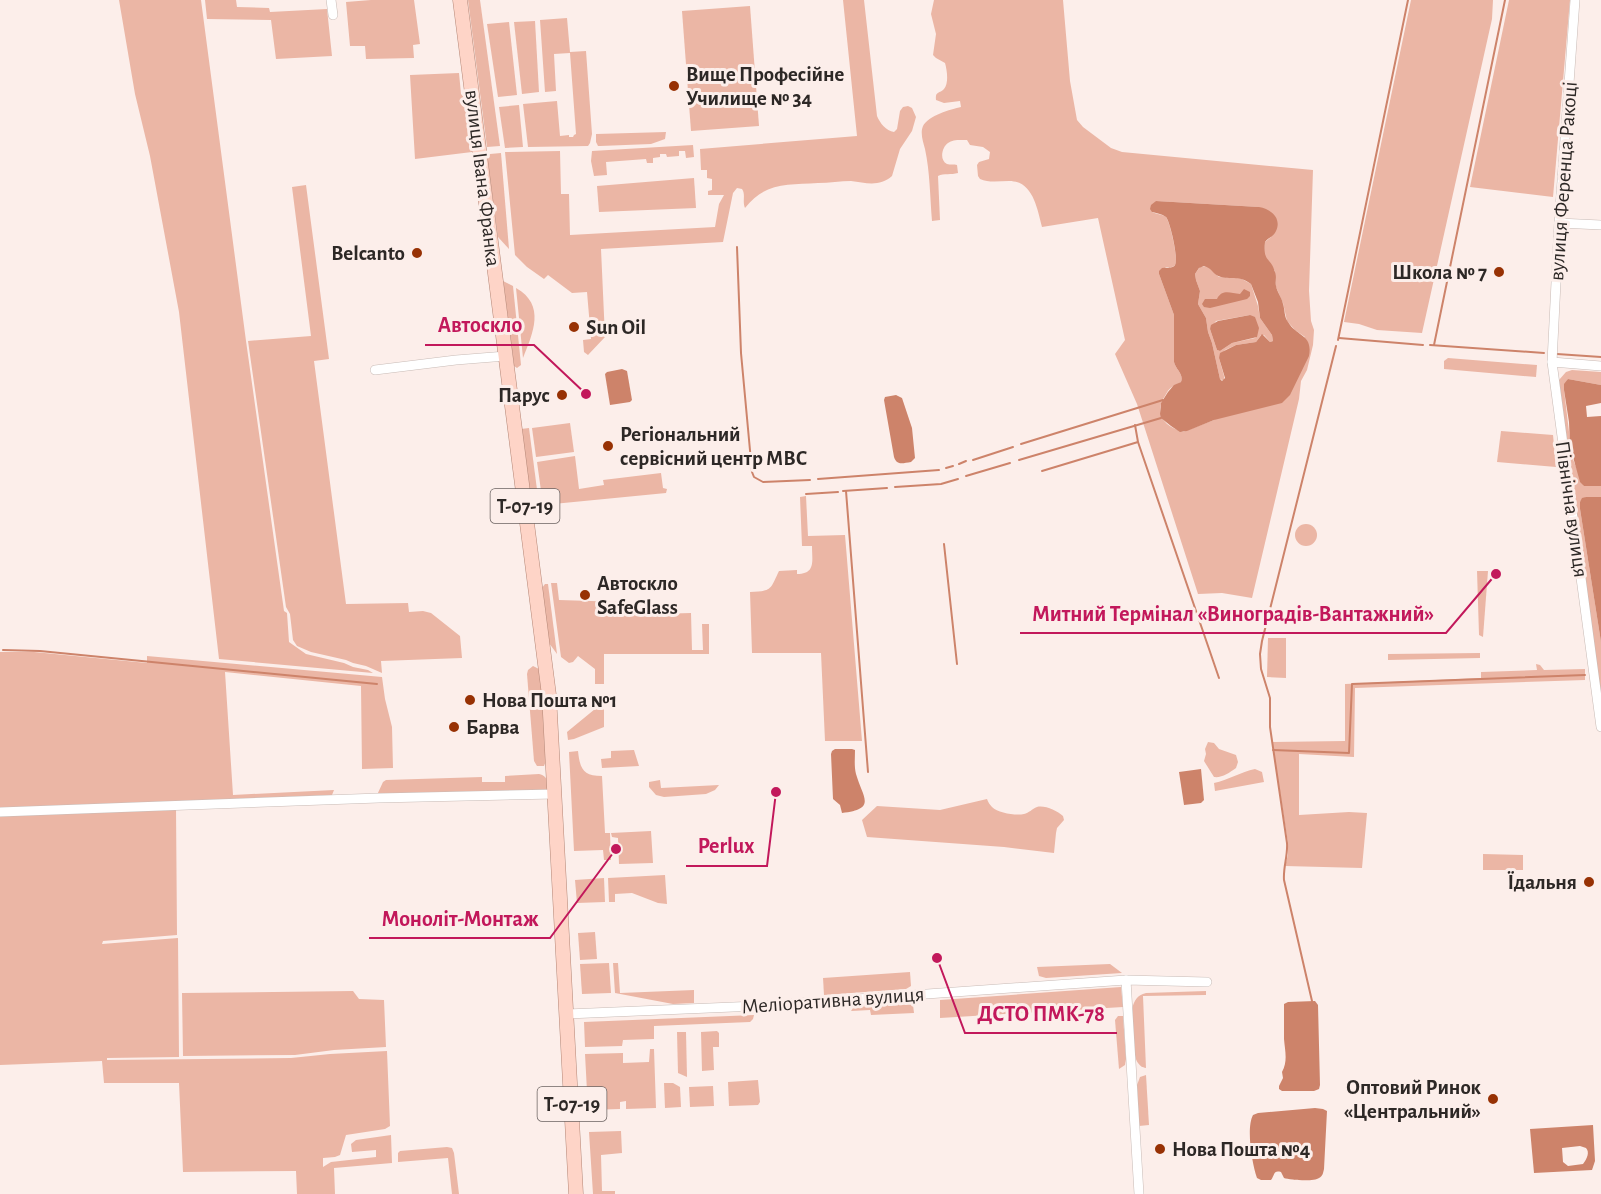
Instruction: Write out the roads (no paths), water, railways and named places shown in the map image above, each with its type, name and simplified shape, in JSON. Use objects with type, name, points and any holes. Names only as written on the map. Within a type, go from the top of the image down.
[{"type":"main road","name":"вулиця Івана Франка","points":[[460,0],[545,662],[555,794],[576,1194]]},
{"type":"street","points":[[331,0],[333,15]]},
{"type":"street","name":"вулиця Ференца Ракоці","points":[[1552,362],[1559,223],[1575,0]]},
{"type":"street","points":[[1559,223],[1601,225]]},
{"type":"street","points":[[375,370],[506,356]]},
{"type":"street","points":[[1552,362],[1601,366]]},
{"type":"street","name":"Північна вулиця","points":[[1552,362],[1601,727]]},
{"type":"street","points":[[0,812],[555,794]]},
{"type":"street","points":[[1125,980],[1139,1194]]},
{"type":"street","name":"Меліоративна вулиця","points":[[567,1014],[757,1006],[1125,980],[1207,982]]},
{"type":"street","points":[[1127,1004],[1136,990],[1149,981]]},
{"type":"waterway","points":[[1338,340],[1408,0]]},
{"type":"waterway","points":[[1434,345],[1505,0]]},
{"type":"waterway","points":[[737,247],[741,353],[752,472],[754,477],[763,482],[810,480]]},
{"type":"waterway","points":[[1339,338],[1423,345]]},
{"type":"waterway","points":[[1430,345],[1544,353]]},
{"type":"waterway","points":[[1312,1001],[1284,880],[1287,843],[1270,727],[1270,698],[1261,669],[1260,654],[1336,346]]},
{"type":"waterway","points":[[1557,354],[1601,357]]},
{"type":"waterway","points":[[1021,444],[1163,400]]},
{"type":"waterway","points":[[1019,460],[1161,418]]},
{"type":"waterway","points":[[1135,425],[1138,442],[1219,678]]},
{"type":"waterway","points":[[1042,471],[1138,442]]},
{"type":"waterway","points":[[973,460],[1013,447]]},
{"type":"waterway","points":[[959,464],[966,461]]},
{"type":"waterway","points":[[966,476],[1010,463]]},
{"type":"waterway","points":[[946,468],[953,466]]},
{"type":"waterway","points":[[818,479],[939,470]]},
{"type":"waterway","points":[[895,487],[941,484],[958,479]]},
{"type":"waterway","points":[[843,491],[887,488]]},
{"type":"waterway","points":[[846,491],[868,772]]},
{"type":"waterway","points":[[806,494],[838,492]]},
{"type":"waterway","points":[[944,544],[957,664]]},
{"type":"waterway","points":[[3,650],[40,651],[377,684]]},
{"type":"waterway","points":[[1273,750],[1349,753],[1352,684],[1585,675]]},
{"type":"place","name":"Вище Професійне Училище № 34","points":[[674,86]]},
{"type":"place","name":"Belcanto","points":[[417,253]]},
{"type":"place","name":"Школа № 7","points":[[1499,272]]},
{"type":"place","name":"Sun Oil","points":[[574,327]]},
{"type":"place","name":"Автоскло","points":[[586,394]]},
{"type":"place","name":"Парус","points":[[562,395]]},
{"type":"place","name":"Регіональний сервісний центр МВС","points":[[608,446]]},
{"type":"place","name":"Митний Термінал «Виноградів-Вантажний»","points":[[1496,574]]},
{"type":"place","name":"Автоскло SafeGlass","points":[[585,595]]},
{"type":"place","name":"Нова Пошта №1","points":[[470,700]]},
{"type":"place","name":"Барва","points":[[454,727]]},
{"type":"place","name":"Perlux","points":[[776,792]]},
{"type":"place","name":"Моноліт-Монтаж","points":[[616,849]]},
{"type":"place","name":"Їдальня","points":[[1589,882]]},
{"type":"place","name":"ДСТО ПМК-78","points":[[937,958]]},
{"type":"place","name":"Оптовий Ринок «Центральний»","points":[[1493,1099]]},
{"type":"place","name":"Нова Пошта №4","points":[[1160,1149]]}]
